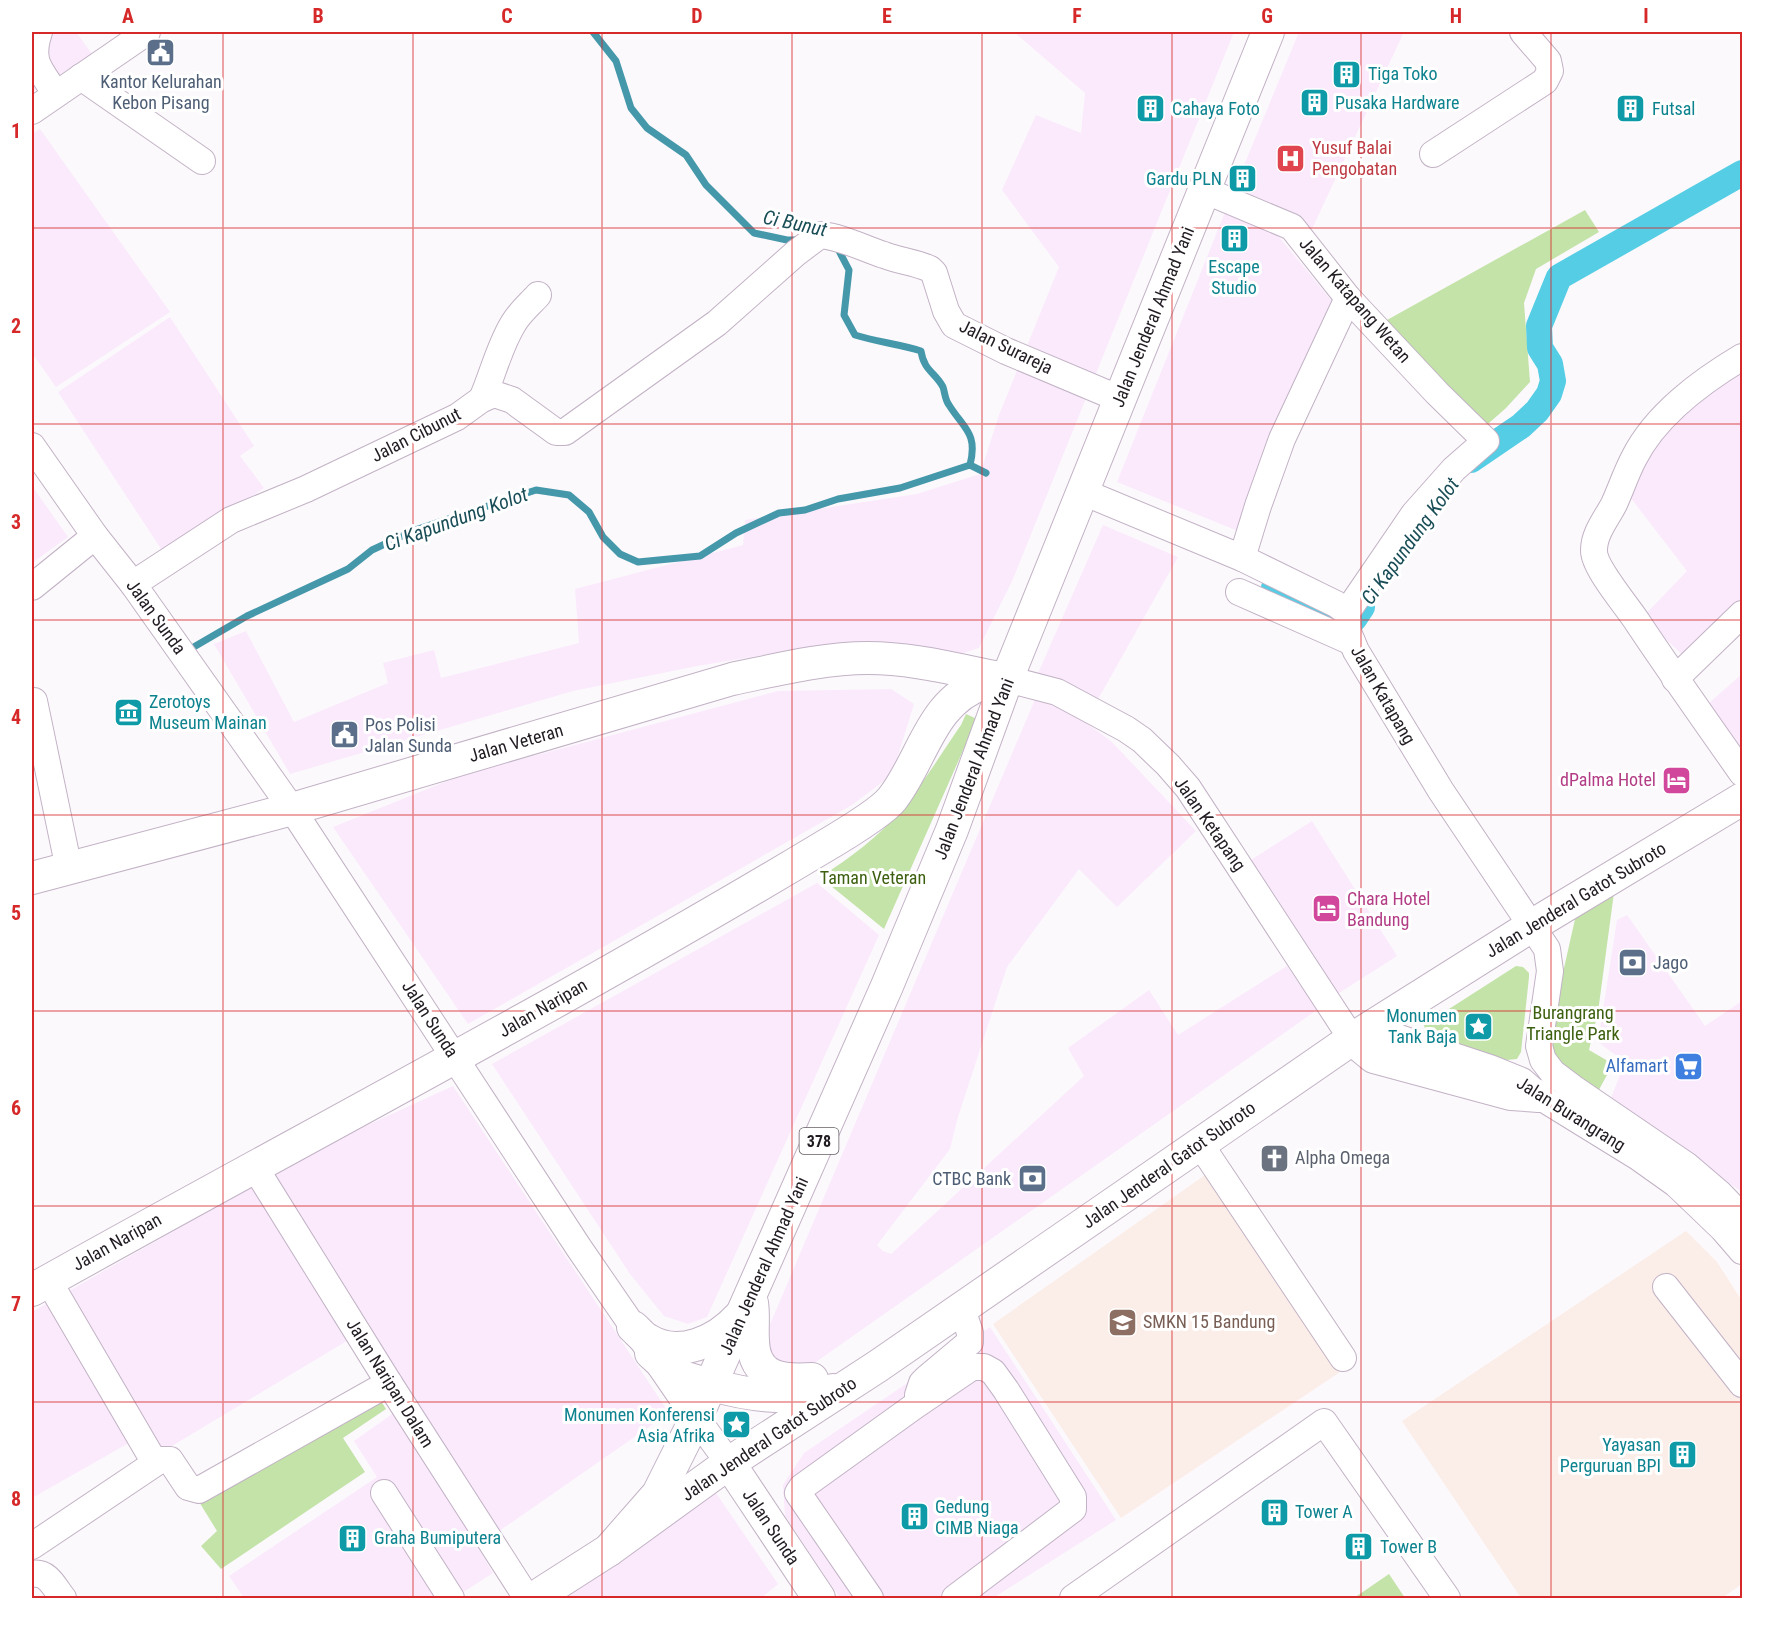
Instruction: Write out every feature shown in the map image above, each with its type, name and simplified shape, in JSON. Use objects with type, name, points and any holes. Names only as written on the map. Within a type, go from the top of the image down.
[{"type":"main road","name":"Jalan Jenderal Ahmad Yani","points":[[609,1550],[658,1494],[696,1418],[887,986],[952,830],[1007,679],[1268,32]]},
{"type":"main road","name":"Jalan Veteran","points":[[32,879],[292,808],[732,679],[799,665],[868,658],[909,661],[1007,679]]},
{"type":"main road","name":"Jalan Naripan","points":[[40,1285],[254,1166],[456,1058],[805,858],[880,811],[891,802],[930,730],[950,703],[985,682],[1007,679]]},
{"type":"main road","name":"Jalan Jenderal Gatot Subroto","points":[[609,1550],[729,1463],[962,1309],[1361,1033],[1533,925],[1743,799]]},
{"type":"main road","points":[[1361,1033],[1374,1057],[1511,1094],[1539,1096]]},
{"type":"main road","points":[[633,1327],[648,1341],[668,1347],[689,1347],[710,1341],[728,1330],[742,1315],[751,1296]]},
{"type":"main road","points":[[751,1296],[754,1317],[753,1350],[757,1360],[772,1375],[782,1380],[792,1381],[823,1378],[878,1366]]},
{"type":"main road","points":[[651,1353],[675,1373],[744,1394],[778,1397],[812,1395],[845,1387]]},
{"type":"main road","name":"Jalan Sunda","points":[[729,1463],[819,1599]]},
{"type":"main road","points":[[534,1599],[609,1550]]},
{"type":"street","points":[[39,32],[33,53],[39,68],[56,94]]},
{"type":"street","points":[[32,111],[147,32]]},
{"type":"street","points":[[1433,154],[1545,81],[1550,71],[1548,61],[1523,32]]},
{"type":"street","points":[[81,77],[202,161]]},
{"type":"street","name":"Jalan Katapang Wetan","points":[[1204,190],[1292,227],[1348,298],[1437,393],[1486,441],[1454,468],[1414,514],[1349,625]]},
{"type":"street","name":"Jalan Surareja","points":[[820,235],[836,236],[887,257],[900,258],[930,269],[934,273],[946,311],[954,325],[1006,351],[1120,399]]},
{"type":"street","name":"Jalan Cibunut","points":[[133,584],[231,520],[306,489],[457,417],[482,399],[494,394],[503,396],[528,410],[556,432],[565,432],[717,323],[796,253],[820,235]]},
{"type":"street","points":[[482,399],[514,321],[538,295]]},
{"type":"street","points":[[1242,558],[1282,440],[1348,298]]},
{"type":"street","points":[[1743,357],[1698,385],[1676,404],[1645,440],[1634,457],[1615,502],[1601,527],[1593,551],[1602,572],[1743,773]]},
{"type":"street","name":"Jalan Sunda","points":[[32,446],[292,808],[579,1248],[729,1463]]},
{"type":"street","points":[[1083,492],[1242,558],[1349,625]]},
{"type":"street","points":[[32,587],[95,536]]},
{"type":"street","points":[[1239,592],[1349,625]]},
{"type":"street","points":[[1675,679],[1743,614]]},
{"type":"street","name":"Jalan Katapang","points":[[1349,625],[1356,651],[1441,791],[1533,925]]},
{"type":"street","name":"Jalan Ketapang","points":[[1007,679],[1057,692],[1142,740],[1168,765],[1188,788],[1361,1033]]},
{"type":"street","points":[[34,701],[69,869]]},
{"type":"street","name":"Jalan Burangrang","points":[[1533,925],[1547,949],[1550,970],[1539,1046],[1543,1060],[1553,1072],[1573,1088],[1686,1165],[1720,1194],[1743,1218]]},
{"type":"street","name":"Jalan Burangrang","points":[[1539,1096],[1638,1157],[1676,1184],[1743,1251]]},
{"type":"street","points":[[1200,1144],[1343,1358]]},
{"type":"street","name":"Jalan Naripan Dalam","points":[[254,1166],[527,1599]]},
{"type":"street","points":[[40,1285],[149,1467]]},
{"type":"street","points":[[1666,1287],[1743,1384]]},
{"type":"street","points":[[916,1405],[922,1383],[970,1342],[970,1333],[962,1309]]},
{"type":"street","points":[[870,1599],[798,1493],[802,1487],[972,1367],[984,1367],[993,1372],[1073,1497],[1073,1509],[955,1599]]},
{"type":"street","points":[[32,1546],[160,1460],[170,1460],[189,1487],[199,1490],[389,1383]]},
{"type":"street","points":[[1072,1599],[1324,1422],[1447,1599]]},
{"type":"street","points":[[384,1493],[441,1595]]},
{"type":"street","points":[[32,1574],[39,1573],[46,1576],[63,1599]]},
{"type":"shaded area","points":[[32,32],[76,32],[92,54],[32,92]]},
{"type":"shaded area","points":[[1014,32],[1234,32],[1013,579],[979,648],[948,658],[826,645],[697,666],[573,691],[290,774],[214,644],[246,631],[294,722],[388,683],[383,663],[434,650],[441,678],[579,643],[575,589],[743,545],[745,520],[917,494],[980,474],[999,415],[1059,267],[1002,190],[1036,115],[1081,133],[1085,93]]},
{"type":"shaded area","points":[[1299,32],[1404,32],[1312,229],[1235,187]]},
{"type":"shaded area","points":[[40,129],[170,312],[56,387],[32,353],[32,134]]},
{"type":"shaded area","points":[[1227,207],[1275,232],[1336,306],[1243,533],[1117,482]]},
{"type":"shaded area","points":[[170,317],[254,446],[240,456],[264,488],[165,555],[58,392]]},
{"type":"shaded area","points":[[1742,364],[1742,612],[1696,668],[1643,617],[1687,571],[1627,493],[1653,439]]},
{"type":"shaded area","points":[[32,486],[68,537],[32,563]]},
{"type":"shaded area","points":[[1103,525],[1178,557],[1097,701],[1036,678]]},
{"type":"shaded area","points":[[1742,674],[1742,749],[1740,750],[1708,704]]},
{"type":"shaded area","points":[[891,689],[914,704],[892,775],[852,805],[468,1024],[333,827],[462,775],[778,691]]},
{"type":"shaded area","points":[[1036,697],[1057,702],[1111,741],[1196,831],[1117,907],[1079,869],[1007,967],[958,1117],[950,1149],[877,1245],[883,1251],[891,1254],[1084,1076],[1068,1048],[1149,990],[1178,1035],[1287,966],[1317,1010],[796,1376],[776,1366],[763,1341]]},
{"type":"shaded area","points":[[1312,821],[1397,956],[1336,995],[1251,860]]},
{"type":"shaded area","points":[[817,883],[879,935],[707,1317],[688,1324],[664,1316],[630,1274],[492,1064]]},
{"type":"shaded area","points":[[1627,915],[1705,1026],[1742,1001],[1742,1192],[1611,1098],[1625,1062],[1598,1042],[1617,920]]},
{"type":"shaded area","points":[[453,1086],[669,1413],[492,1536],[267,1171]]},
{"type":"shaded area","points":[[1215,1168],[1352,1364],[1121,1518],[993,1324]]},
{"type":"shaded area","points":[[263,1180],[350,1339],[157,1455],[143,1435],[32,1498],[32,1312]]},
{"type":"shaded area","points":[[1686,1231],[1717,1262],[1742,1301],[1742,1584],[1722,1598],[1521,1598],[1402,1421]]},
{"type":"shaded area","points":[[990,1327],[1116,1520],[993,1598],[840,1598],[785,1516],[783,1485],[804,1453]]},
{"type":"shaded area","points":[[398,1410],[493,1573],[454,1598],[244,1598],[229,1576],[377,1477],[354,1441]]},
{"type":"shaded area","points":[[712,1487],[778,1584],[761,1598],[552,1598]]},
{"type":"green space","points":[[1585,210],[1599,232],[1536,269],[1524,303],[1530,382],[1506,408],[1471,439],[1369,330]]},
{"type":"green space","name":"Taman Veteran","points":[[966,714],[977,719],[884,929],[820,877],[864,846],[893,819],[925,778]]},
{"type":"green space","name":"Burangrang Triangle Park","points":[[1615,885],[1598,1012],[1589,1050],[1613,1064],[1595,1097],[1577,1084],[1550,1049],[1550,1030],[1578,906]]},
{"type":"green space","points":[[1516,966],[1523,967],[1529,973],[1521,1052],[1517,1059],[1507,1060],[1438,1041],[1426,1033],[1424,1025]]},
{"type":"green space","points":[[368,1380],[386,1409],[343,1438],[365,1472],[221,1569],[201,1546],[217,1531],[193,1492]]},
{"type":"green space","points":[[1389,1574],[1405,1598],[1354,1598]]},
{"type":"waterway","name":"Ci Bunut","points":[[593,32],[616,61],[631,108],[647,128],[686,155],[706,185],[754,233],[787,240],[799,240]]},
{"type":"waterway","name":"Ci Kapundung Kolot","points":[[1471,460],[1521,426],[1537,411],[1549,394],[1553,381],[1550,364],[1540,348],[1539,326],[1559,277],[1742,173]]},
{"type":"waterway","name":"Ci Bunut","points":[[833,247],[838,249],[849,270],[844,315],[855,335],[921,351],[927,367],[940,382],[948,403],[971,438],[970,465]]},
{"type":"waterway","name":"Ci Kapundung Kolot","points":[[192,648],[247,616],[348,569],[372,550],[415,530],[536,490],[569,495],[589,512],[603,537],[620,554],[638,562],[700,556],[736,533],[779,513],[805,510],[838,499],[900,488],[970,465],[986,473]]},
{"type":"waterway","name":"Ci Kapundung Kolot","points":[[1274,588],[1340,624],[1354,619],[1362,607]]},
{"type":"place","name":"Kantor Kelurahan Kebon Pisang","points":[[161,53]]},
{"type":"place","name":"Tiga Toko","points":[[1347,74]]},
{"type":"place","name":"Pusaka Hardware","points":[[1314,103]]},
{"type":"place","name":"Cahaya Foto","points":[[1151,109]]},
{"type":"place","name":"Futsal","points":[[1631,109]]},
{"type":"place","name":"Yusuf Balai Pengobatan","points":[[1291,158]]},
{"type":"place","name":"Gardu PLN","points":[[1243,179]]},
{"type":"place","name":"Escape Studio","points":[[1234,238]]},
{"type":"place","name":"Zerotoys Museum Mainan","points":[[128,712]]},
{"type":"place","name":"Pos Polisi Jalan Sunda","points":[[344,735]]},
{"type":"place","name":"dPalma Hotel","points":[[1677,780]]},
{"type":"place","name":"Chara Hotel Bandung","points":[[1326,909]]},
{"type":"place","name":"Jago","points":[[1632,963]]},
{"type":"place","name":"Monumen Tank Baja","points":[[1478,1026]]},
{"type":"place","name":"Alfamart","points":[[1689,1066]]},
{"type":"place","name":"Alpha Omega","points":[[1274,1158]]},
{"type":"place","name":"CTBC Bank","points":[[1032,1179]]},
{"type":"place","name":"SMKN 15 Bandung","points":[[1122,1322]]},
{"type":"place","name":"Monumen Konferensi Asia Afrika","points":[[736,1425]]},
{"type":"place","name":"Yayasan Perguruan BPI","points":[[1682,1455]]},
{"type":"place","name":"Tower A","points":[[1274,1512]]},
{"type":"place","name":"Gedung CIMB Niaga","points":[[914,1517]]},
{"type":"place","name":"Graha Bumiputera","points":[[353,1538]]},
{"type":"place","name":"Tower B","points":[[1359,1547]]}]
